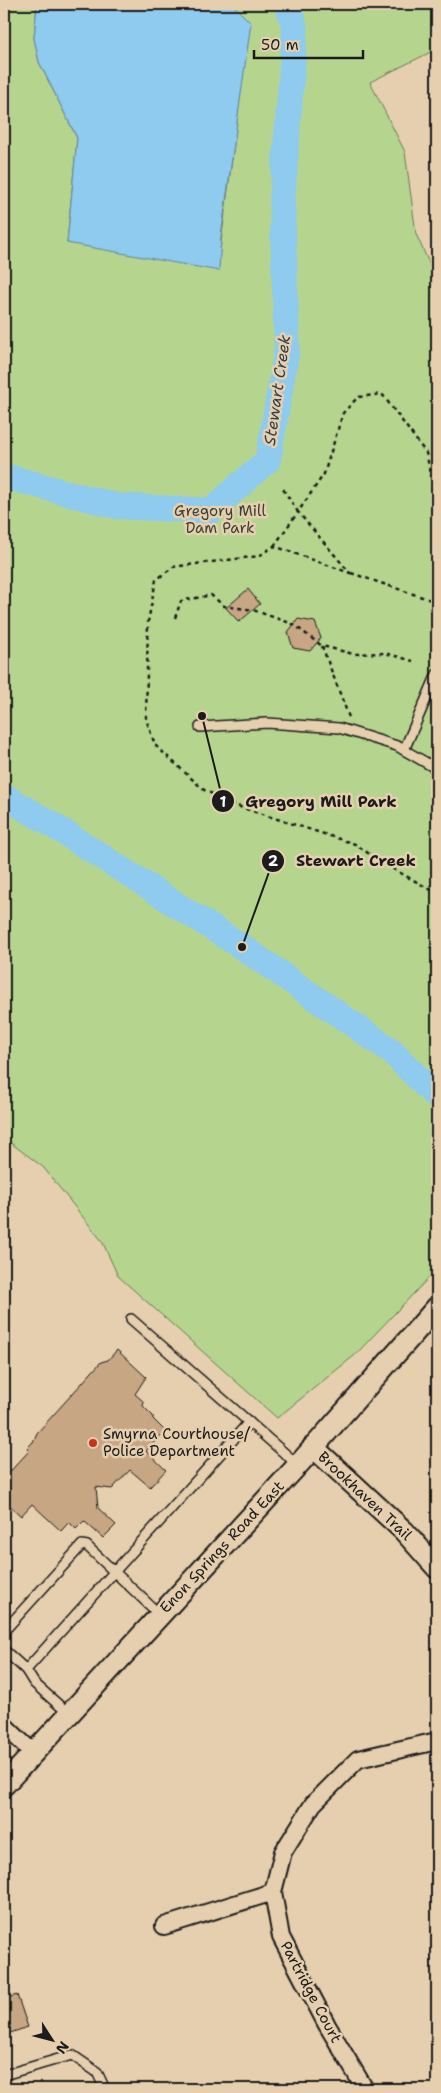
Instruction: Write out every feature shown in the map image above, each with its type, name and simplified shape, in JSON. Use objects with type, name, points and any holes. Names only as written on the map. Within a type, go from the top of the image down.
[{"type":"street","name":"Enon Springs Road East","points":[[4,1785],[298,1465],[437,1307]]},
{"type":"street","name":"Brookhaven Trail","points":[[313,1447],[404,1531],[437,1568]]},
{"type":"street","points":[[4,1725],[33,1753]]},
{"type":"street","name":"Partridge Court","points":[[365,2089],[327,2025],[281,1937],[273,1892],[283,1852],[313,1804],[358,1759],[437,1741]]},
{"type":"street","points":[[164,1926],[273,1892]]},
{"type":"lane","points":[[404,750],[437,674]]},
{"type":"lane","points":[[200,727],[267,723],[339,728],[397,746],[437,769]]},
{"type":"lane","points":[[131,1319],[298,1465]]},
{"type":"lane","points":[[26,1670],[249,1422]]},
{"type":"lane","points":[[4,1631],[82,1545],[87,1546],[160,1615]]},
{"type":"lane","points":[[4,1650],[26,1670],[34,1683],[69,1714]]},
{"type":"lane","points":[[4,2075],[72,2055],[97,2072],[105,2089]]},
{"type":"path","points":[[437,500],[426,453],[382,394],[358,397],[343,413],[324,474],[274,546],[259,556],[173,567],[156,580],[148,622],[146,719],[155,745],[204,790],[240,806],[355,844],[384,864],[437,893]]},
{"type":"path","points":[[283,489],[298,512],[350,573]]},
{"type":"path","points":[[274,546],[437,602]]},
{"type":"path","points":[[175,618],[181,601],[211,595],[224,606],[253,610],[293,624],[322,646],[354,654],[385,653],[413,661]]},
{"type":"path","points":[[322,646],[355,734]]},
{"type":"green space","name":"Gregory Mill Dam Park","points":[[4,4],[37,4],[34,38],[39,62],[77,138],[67,243],[219,258],[250,23],[232,4],[437,4],[437,49],[370,82],[405,152],[416,234],[429,263],[437,265],[437,1269],[355,1355],[277,1418],[118,1276],[102,1241],[43,1167],[4,1138]]},
{"type":"water","points":[[37,4],[232,4],[251,23],[221,236],[219,271],[67,243],[77,138],[39,62],[34,38]]},
{"type":"building","points":[[248,589],[260,604],[239,622],[226,608]]},
{"type":"building","points":[[298,619],[315,622],[321,638],[310,651],[293,648],[288,632]]},
{"type":"building","name":"Smyrna Courthouse/ Police Department","points":[[117,1350],[146,1377],[135,1394],[144,1402],[143,1406],[165,1431],[146,1451],[166,1470],[150,1487],[130,1470],[112,1489],[96,1487],[98,1508],[116,1525],[103,1538],[84,1521],[76,1529],[69,1522],[61,1531],[32,1504],[21,1516],[4,1500],[4,1478],[29,1451],[27,1448],[33,1442],[37,1433],[101,1362],[108,1360]]},
{"type":"building","points":[[17,1995],[28,2027],[4,2035],[4,1999]]},
{"type":"waterway","name":"Stewart Creek","points":[[4,476],[116,506],[211,511],[268,460],[287,348],[282,203],[295,27],[287,4]]},
{"type":"waterway","name":"Stewart Creek","points":[[4,796],[48,822],[242,947],[390,1050],[437,1097]]},
{"type":"place","name":"Gregory Mill Park","points":[[202,716]]},
{"type":"place","name":"Stewart Creek","points":[[242,947]]},
{"type":"place","name":"Smyrna Courthouse/ Police Department","points":[[93,1443]]}]
